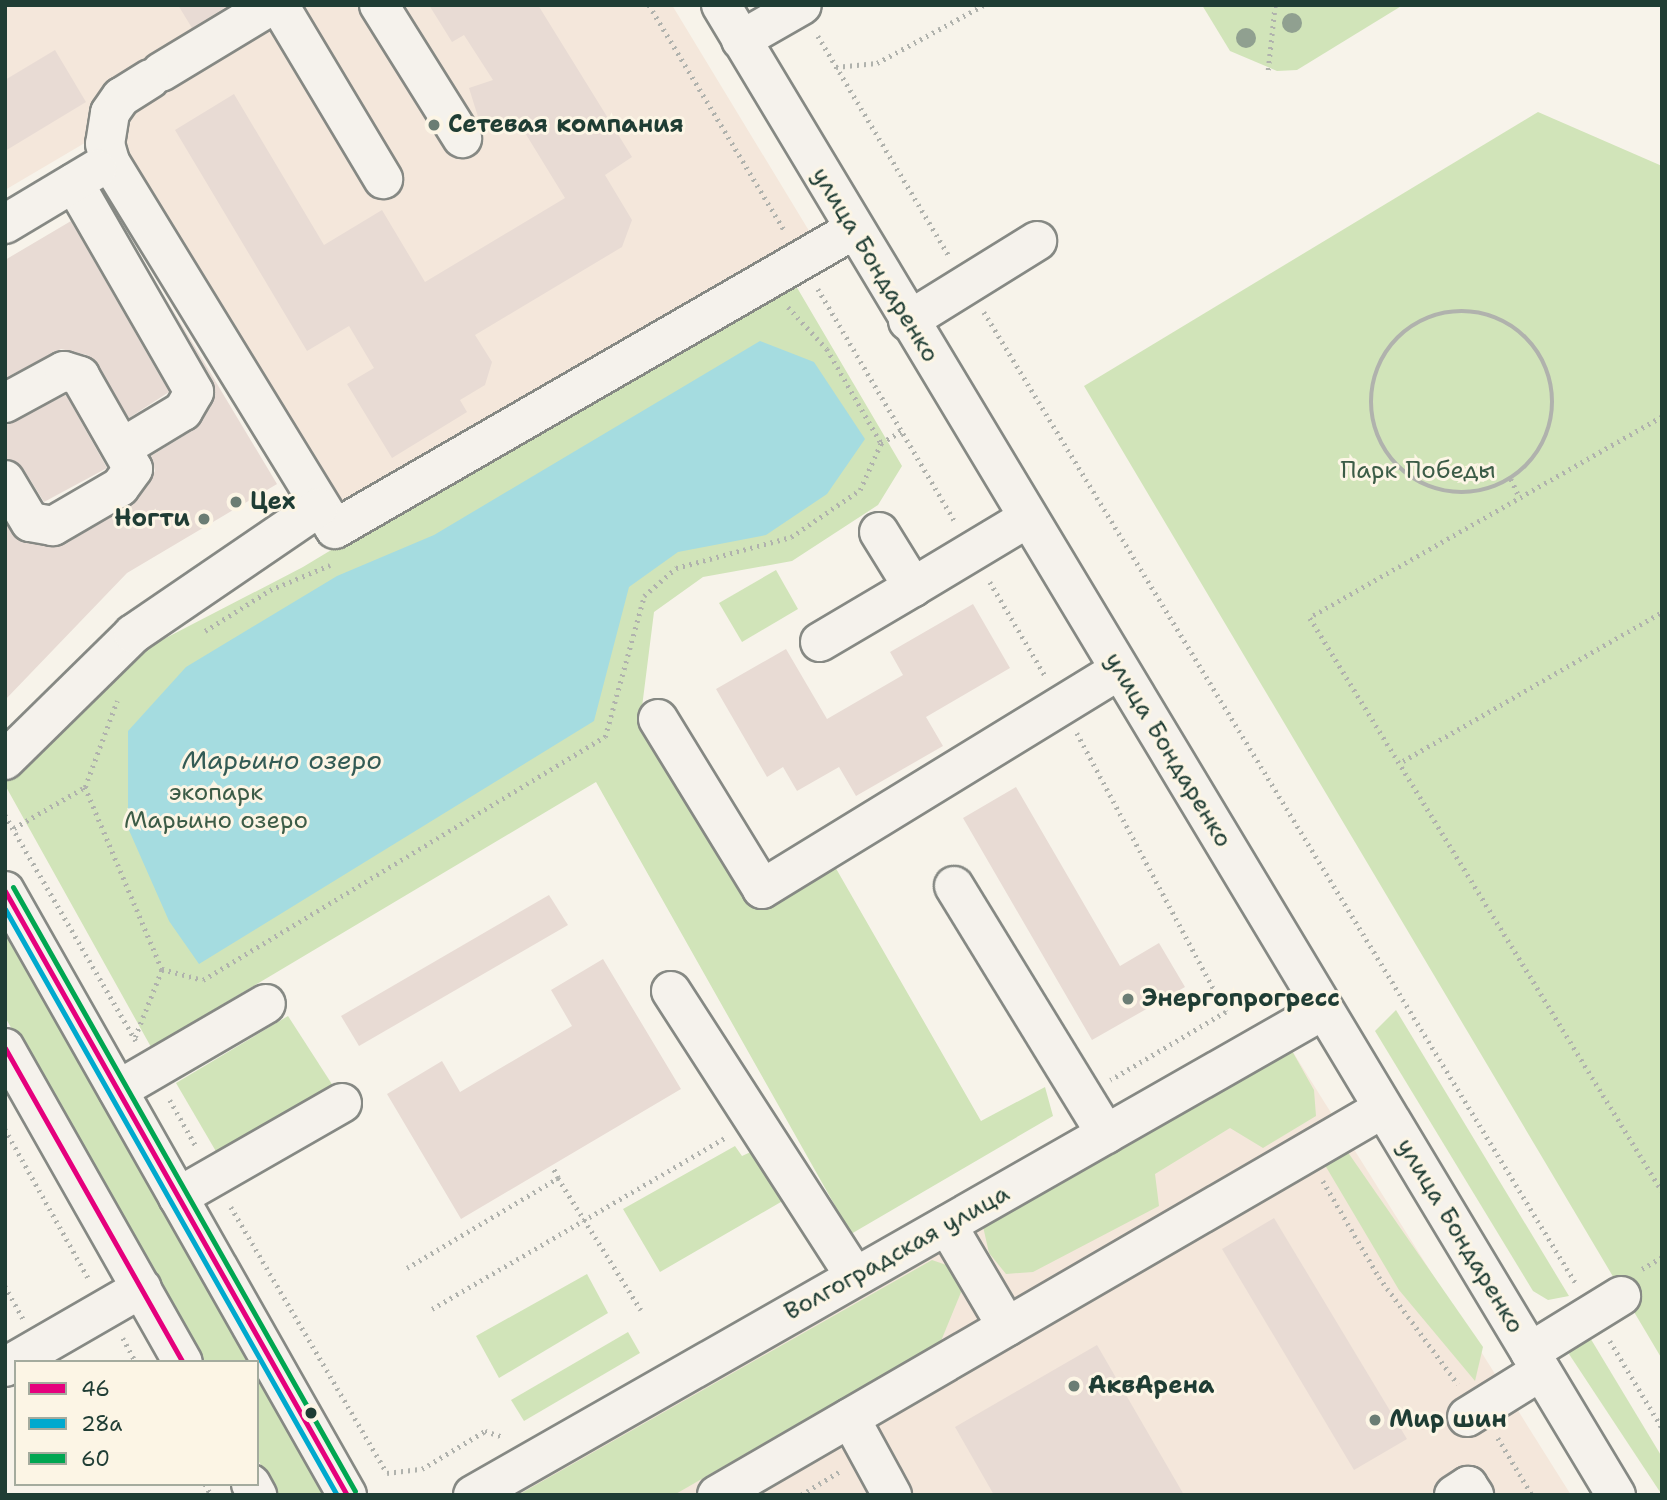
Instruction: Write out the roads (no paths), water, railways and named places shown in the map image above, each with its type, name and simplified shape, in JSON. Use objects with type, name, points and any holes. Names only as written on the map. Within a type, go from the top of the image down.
[{"type":"street","points":[[272,5],[121,97],[110,113],[105,144],[110,162],[318,508],[340,529],[855,229]]},
{"type":"street","points":[[279,5],[383,179]]},
{"type":"street","points":[[379,5],[462,138]]},
{"type":"street","name":"улица Бондаренко","points":[[721,5],[1322,1011],[1616,1495]]},
{"type":"street","points":[[741,40],[801,6]]},
{"type":"street","points":[[5,224],[110,162]]},
{"type":"street","points":[[74,183],[194,392],[183,411],[125,446]]},
{"type":"street","points":[[908,321],[1037,241]]},
{"type":"street","points":[[5,403],[53,375],[74,373],[133,460],[128,481],[53,526],[30,522],[5,480]]},
{"type":"street","points":[[5,760],[133,634],[318,508]]},
{"type":"street","points":[[820,642],[1028,518]]},
{"type":"street","points":[[879,532],[913,587]]},
{"type":"street","points":[[658,719],[762,889],[1119,670]]},
{"type":"street","points":[[954,886],[1105,1134]]},
{"type":"street","points":[[5,891],[347,1495]]},
{"type":"street","points":[[671,990],[855,1276]]},
{"type":"street","points":[[118,1090],[266,1004]]},
{"type":"street","name":"Волгоградская улица","points":[[473,1495],[1322,1011]]},
{"type":"street","points":[[5,1048],[182,1360]]},
{"type":"street","points":[[178,1198],[342,1103]]},
{"type":"street","points":[[717,1495],[1382,1109]]},
{"type":"street","points":[[947,1225],[1007,1327]]},
{"type":"street","points":[[17,1360],[142,1288]]},
{"type":"street","points":[[1472,1413],[1607,1305]]},
{"type":"street","points":[[850,1418],[892,1495]]},
{"type":"street","points":[[1454,1495],[1468,1486],[1474,1495]]},
{"type":"water","name":"Марьино озеро","points":[[760,341],[814,362],[865,439],[827,494],[766,535],[678,552],[629,587],[594,721],[199,964],[169,921],[128,828],[128,731],[186,667],[337,576],[434,535]]},
{"type":"place","name":"Сетевая компания","points":[[434,125]]},
{"type":"place","name":"Цех","points":[[236,502]]},
{"type":"place","name":"Ногти","points":[[204,519]]},
{"type":"place","name":"Энергопрогресс","points":[[1128,999]]},
{"type":"place","name":"АквАрена","points":[[1074,1386]]},
{"type":"place","name":"Мир шин","points":[[1375,1420]]},
{"type":"park label","name":"Парк Победы","points":[[1418,471]]},
{"type":"park label","name":"экопарк Марьино озеро","points":[[216,807]]}]
